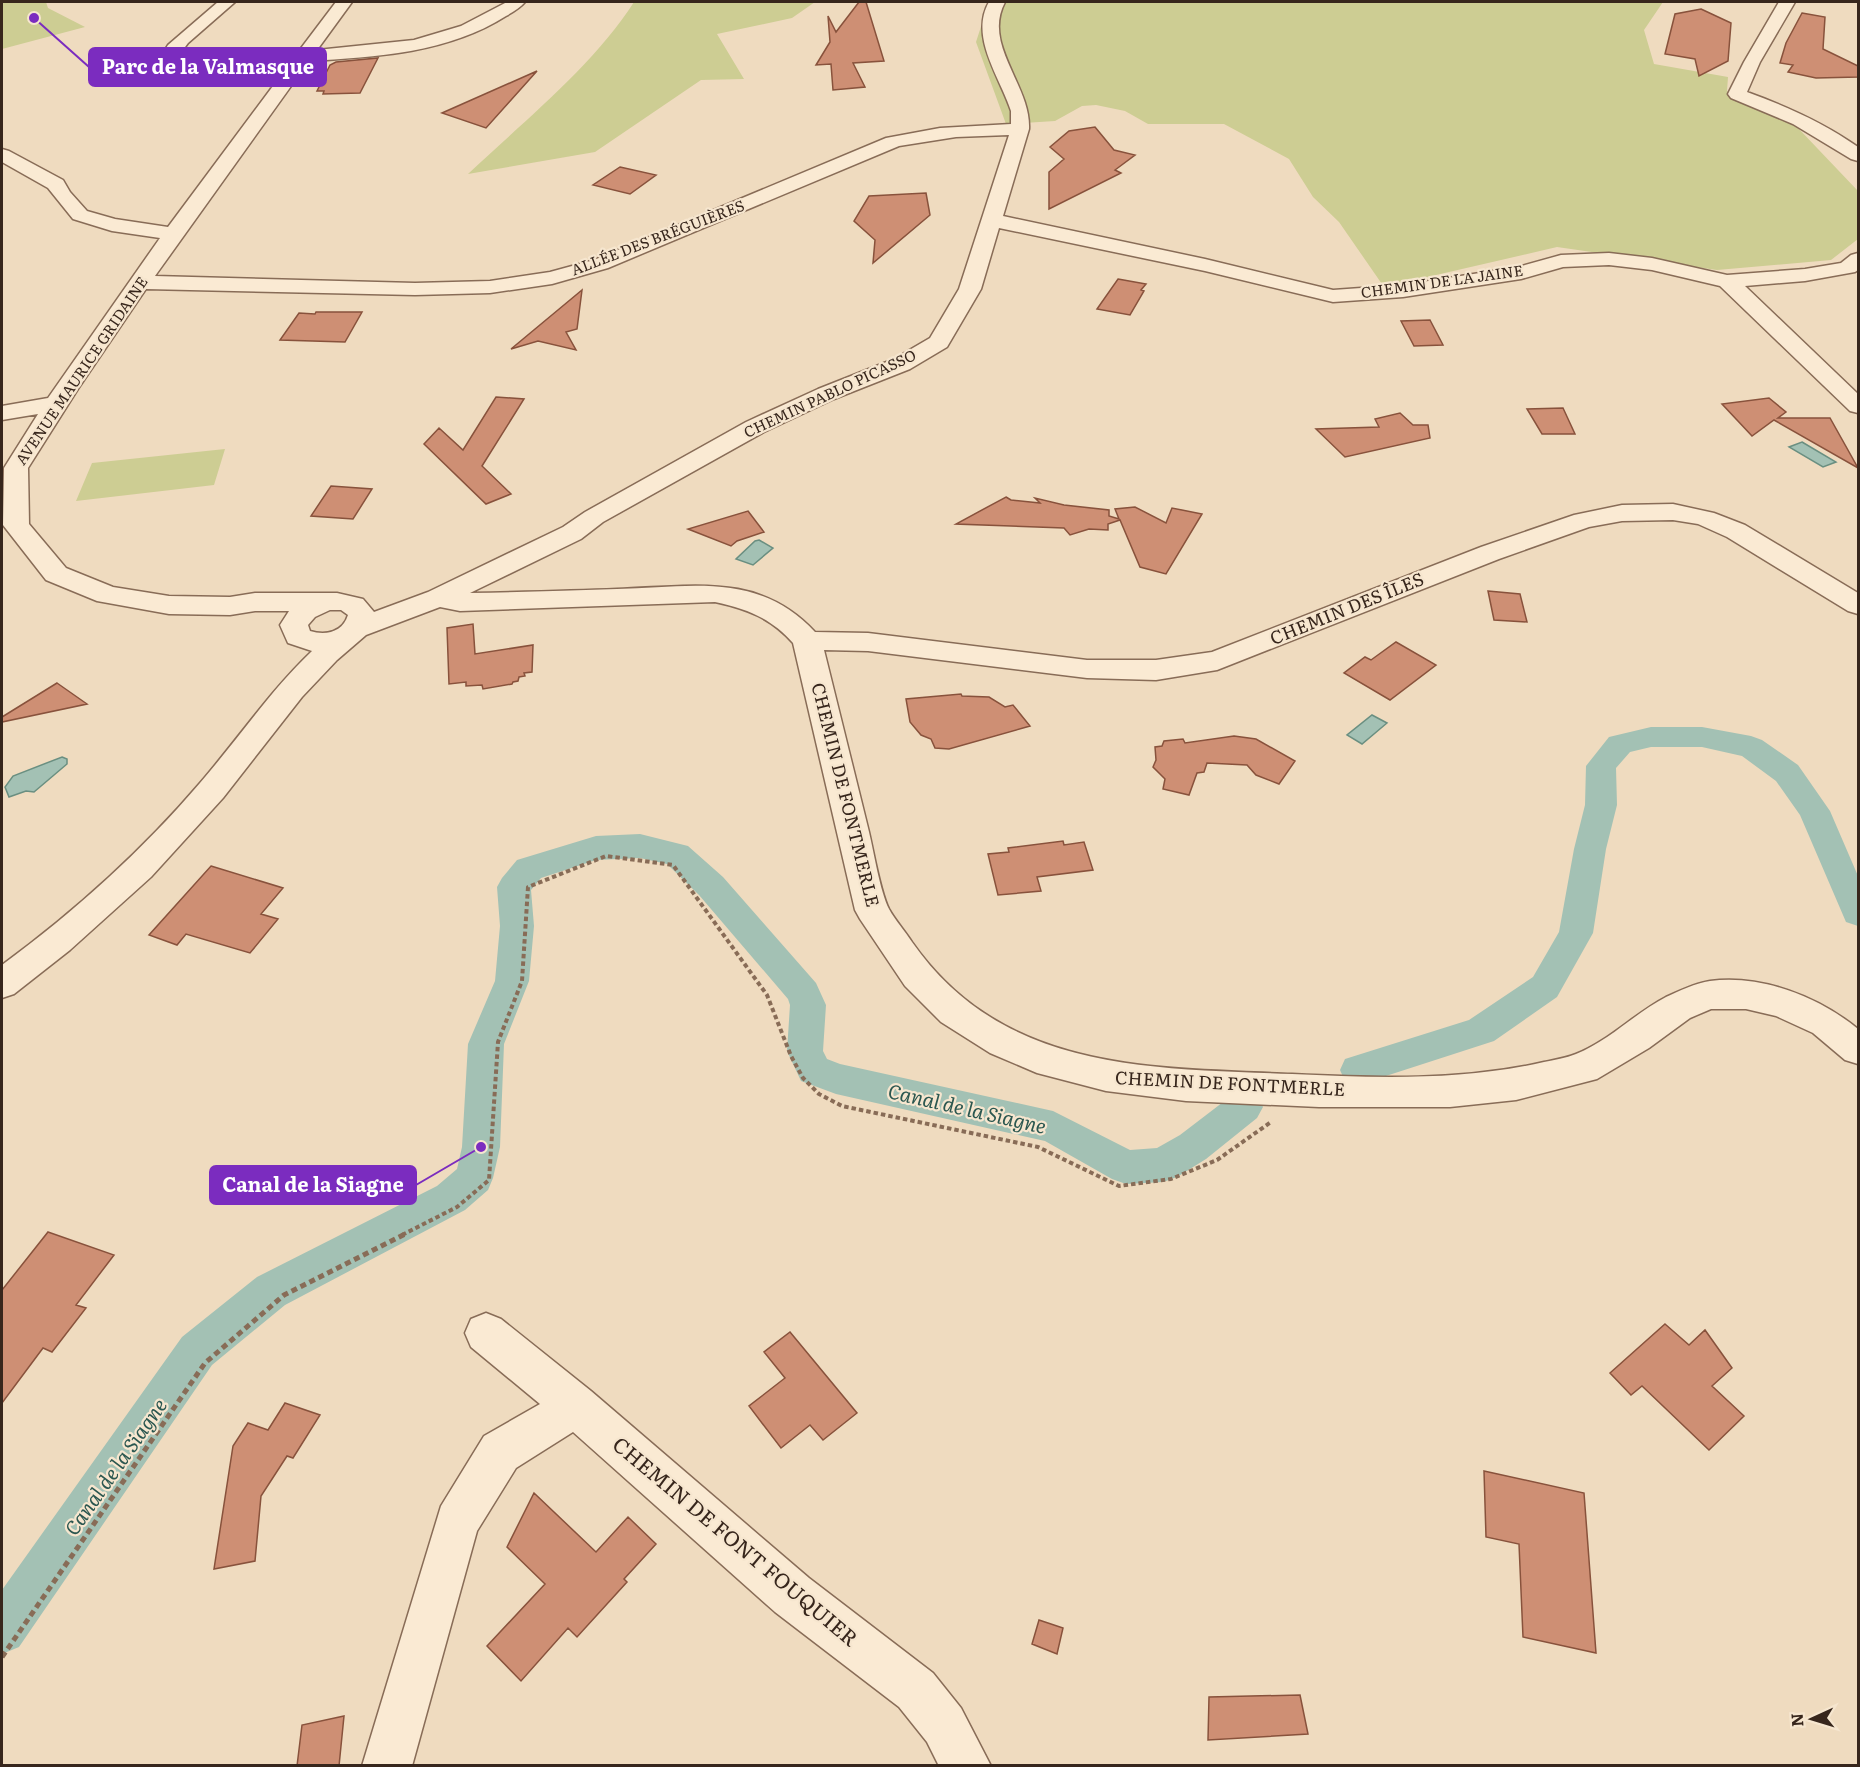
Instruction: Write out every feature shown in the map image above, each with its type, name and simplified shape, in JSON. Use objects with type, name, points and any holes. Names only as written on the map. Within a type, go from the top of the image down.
[{"type":"street","points":[[227,2],[174,48],[166,56],[165,63],[173,69],[283,82]]},
{"type":"street","name":"AVENUE MAURICE GRIDAINE","points":[[323,603],[255,602],[230,606],[169,605],[107,594],[56,574],[16,525],[16,468],[146,273],[283,82],[344,2]]},
{"type":"street","points":[[303,56],[361,53],[417,46],[453,35],[481,23],[517,2]]},
{"type":"street","name":"CHEMIN PABLO PICASSO","points":[[351,623],[443,600],[572,533],[594,517],[755,427],[826,394],[902,364],[939,342],[970,289],[1020,129],[1021,113],[988,30],[990,9],[996,2]]},
{"type":"street","points":[[1787,2],[1752,62],[1737,94],[1776,108],[1826,132],[1858,155]]},
{"type":"street","name":"ALLÉE DES BRÉGUIÈRES","points":[[146,273],[415,289],[490,287],[552,278],[601,264],[893,142],[922,135],[1020,129]]},
{"type":"street","points":[[2,155],[56,184],[62,195],[80,215],[112,225],[174,234]]},
{"type":"street","name":"CHEMIN DE LA JAINE","points":[[991,220],[1333,296],[1403,291],[1521,273],[1561,261],[1610,259],[1652,264],[1727,280],[1805,275],[1848,268],[1858,259]]},
{"type":"street","points":[[1727,280],[1858,406]]},
{"type":"street","points":[[2,413],[57,404]]},
{"type":"street","name":"CHEMIN DES ÎLES","points":[[807,641],[868,642],[1087,669],[1156,670],[1217,661],[1490,553],[1583,520],[1622,513],[1673,512],[1705,518],[1736,531],[1858,605]]},
{"type":"street","points":[[443,600],[620,598],[715,593],[755,602],[791,623],[807,641]]},
{"type":"street","points":[[295,684],[304,653],[294,625],[298,618],[304,612],[333,601],[351,623]]},
{"type":"street","name":"AVENUE MAURICE GRIDAINE","points":[[230,606],[262,615],[298,635]]},
{"type":"street","points":[[298,635],[308,642],[327,642],[351,623]]},
{"type":"street","points":[[2,984],[42,956],[176,831],[219,782],[295,684],[351,623]]},
{"type":"street","name":"CHEMIN DE FONTMERLE","points":[[807,641],[872,910],[917,976],[954,1012],[1003,1042],[1050,1062],[1106,1076],[1186,1085],[1319,1091],[1450,1091],[1516,1084],[1584,1068],[1636,1038],[1677,1008],[1709,996],[1746,995],[1783,1003],[1826,1023],[1858,1049]]},
{"type":"street","name":"CHEMIN DE FONT FOUQUIER","points":[[486,1333],[576,1406],[792,1595],[916,1690],[944,1725],[966,1766]]},
{"type":"street","points":[[387,1766],[457,1522],[500,1452],[576,1406]]},
{"type":"path","points":[[2,1657],[205,1363],[284,1295],[457,1207],[489,1180],[498,1042],[522,981],[528,887],[606,855],[673,865],[766,995],[791,1056],[803,1078],[819,1094],[842,1106],[1038,1148],[1119,1186],[1171,1179],[1217,1160],[1319,1091]]},
{"type":"green space","points":[[2,2],[46,2],[48,8],[85,27],[2,49]]},
{"type":"green space","points":[[634,2],[815,2],[792,18],[717,34],[744,79],[701,80],[595,152],[468,174],[578,71],[617,26]]},
{"type":"green space","points":[[989,2],[1663,2],[1644,30],[1654,64],[1728,77],[1727,91],[1732,96],[1772,111],[1798,128],[1858,191],[1858,239],[1831,260],[1717,270],[1557,247],[1384,287],[1339,222],[1313,197],[1289,159],[1224,124],[1148,124],[1125,111],[1096,105],[1082,106],[1055,121],[1006,124],[976,42]]},
{"type":"green space","points":[[225,449],[214,485],[76,501],[92,463]]},
{"type":"shaded area","points":[[1802,442],[1836,462],[1823,467],[1789,447]]},
{"type":"shaded area","points":[[759,540],[773,548],[753,565],[736,559],[755,541]]},
{"type":"shaded area","points":[[1372,715],[1387,723],[1362,744],[1347,735]]},
{"type":"shaded area","points":[[62,757],[67,759],[67,764],[34,792],[26,791],[9,797],[5,787],[13,776]]},
{"type":"building","points":[[859,2],[866,2],[884,61],[853,63],[865,87],[833,90],[831,64],[816,65],[830,42],[828,16],[836,32]]},
{"type":"building","points":[[1701,9],[1731,23],[1728,61],[1699,76],[1695,59],[1665,54],[1675,14]]},
{"type":"building","points":[[1802,13],[1825,17],[1823,49],[1858,66],[1858,77],[1816,78],[1788,72],[1793,65],[1780,63],[1786,43]]},
{"type":"building","points":[[378,58],[360,93],[323,94],[324,91],[317,91],[330,65],[336,62]]},
{"type":"building","points":[[537,71],[486,128],[442,113]]},
{"type":"building","points":[[1095,127],[1114,150],[1135,155],[1115,170],[1121,173],[1049,209],[1049,172],[1064,159],[1050,147],[1069,131]]},
{"type":"building","points":[[620,167],[656,175],[630,194],[593,185]]},
{"type":"building","points":[[926,193],[930,215],[873,263],[875,240],[854,221],[869,196]]},
{"type":"building","points":[[1118,279],[1146,284],[1130,315],[1097,309]]},
{"type":"building","points":[[582,290],[577,329],[566,332],[576,350],[538,341],[511,349]]},
{"type":"building","points":[[316,312],[362,312],[345,342],[280,340],[299,313],[315,314]]},
{"type":"building","points":[[1430,320],[1443,345],[1414,346],[1401,321]]},
{"type":"building","points":[[496,397],[524,399],[482,466],[511,494],[486,504],[424,444],[439,428],[463,450]]},
{"type":"building","points":[[1769,398],[1786,412],[1778,418],[1830,418],[1858,468],[1774,420],[1752,436],[1722,404]]},
{"type":"building","points":[[1563,408],[1575,434],[1542,434],[1527,409]]},
{"type":"building","points":[[1400,413],[1413,425],[1428,425],[1430,438],[1345,457],[1316,429],[1379,427],[1375,419]]},
{"type":"building","points":[[331,486],[372,489],[353,519],[311,516]]},
{"type":"building","points":[[1006,497],[1011,500],[1040,503],[1035,498],[1064,505],[1109,510],[1109,516],[1119,519],[1115,509],[1135,507],[1166,523],[1172,508],[1202,514],[1166,574],[1140,567],[1120,520],[1108,524],[1108,530],[1089,529],[1070,535],[1064,528],[956,524]]},
{"type":"building","points":[[748,511],[764,532],[737,541],[731,546],[688,529]]},
{"type":"building","points":[[1488,591],[1520,594],[1527,622],[1494,620]]},
{"type":"building","points":[[473,624],[475,654],[533,645],[532,672],[524,673],[525,676],[519,677],[518,681],[512,684],[483,689],[482,685],[466,686],[466,682],[449,684],[447,628]]},
{"type":"building","points":[[1396,642],[1436,665],[1390,700],[1344,673],[1365,657],[1371,660]]},
{"type":"building","points":[[57,683],[87,704],[2,722],[2,717]]},
{"type":"building","points":[[961,694],[962,696],[989,697],[1005,707],[1013,705],[1030,726],[949,749],[935,748],[931,739],[921,735],[910,722],[906,699]]},
{"type":"building","points":[[1234,736],[1256,739],[1295,761],[1279,784],[1256,775],[1247,765],[1207,763],[1204,772],[1197,773],[1189,795],[1163,789],[1165,779],[1153,767],[1156,760],[1155,747],[1162,746],[1164,741],[1183,739],[1185,743]]},
{"type":"building","points":[[1063,841],[1064,845],[1084,842],[1093,870],[1037,877],[1041,891],[998,895],[988,854],[1009,852],[1008,848]]},
{"type":"building","points":[[211,866],[283,888],[261,914],[278,919],[250,953],[186,934],[177,945],[149,935]]},
{"type":"building","points":[[48,1232],[114,1255],[76,1305],[86,1308],[52,1352],[43,1348],[2,1403],[2,1290]]},
{"type":"building","points":[[1665,1324],[1689,1345],[1705,1330],[1732,1368],[1712,1386],[1744,1416],[1709,1450],[1642,1386],[1631,1395],[1610,1373]]},
{"type":"building","points":[[790,1332],[857,1413],[823,1440],[810,1425],[781,1448],[749,1406],[785,1378],[764,1352]]},
{"type":"building","points":[[285,1403],[320,1415],[293,1458],[287,1456],[261,1496],[255,1561],[214,1569],[233,1446],[248,1423],[268,1430]]},
{"type":"building","points":[[1484,1471],[1584,1493],[1596,1653],[1523,1637],[1519,1544],[1486,1537]]},
{"type":"building","points":[[534,1493],[596,1552],[628,1517],[656,1544],[624,1579],[627,1582],[577,1637],[568,1628],[521,1681],[487,1646],[545,1584],[507,1547]]},
{"type":"building","points":[[1039,1620],[1063,1628],[1057,1654],[1032,1644]]},
{"type":"building","points":[[1300,1695],[1308,1734],[1208,1740],[1209,1697]]},
{"type":"building","points":[[344,1716],[339,1766],[297,1766],[302,1725]]},
{"type":"waterway","name":"Canal de la Siagne","points":[[1358,1070],[1481,1031],[1545,987],[1576,933],[1590,849],[1601,805],[1601,766],[1620,744],[1651,737],[1702,737],[1751,747],[1787,773],[1814,811],[1858,913]]},
{"type":"waterway","name":"Canal de la Siagne","points":[[2,1630],[197,1351],[271,1291],[451,1198],[474,1178],[481,1147],[486,1044],[512,981],[517,926],[514,887],[529,869],[596,848],[640,846],[677,855],[711,886],[804,993],[808,1005],[805,1051],[814,1070],[836,1079],[1053,1127],[1126,1167],[1163,1165],[1193,1147],[1244,1107]]},
{"type":"place","name":"Parc de la Valmasque","points":[[34,18]]},
{"type":"place","name":"Canal de la Siagne","points":[[481,1147]]}]
